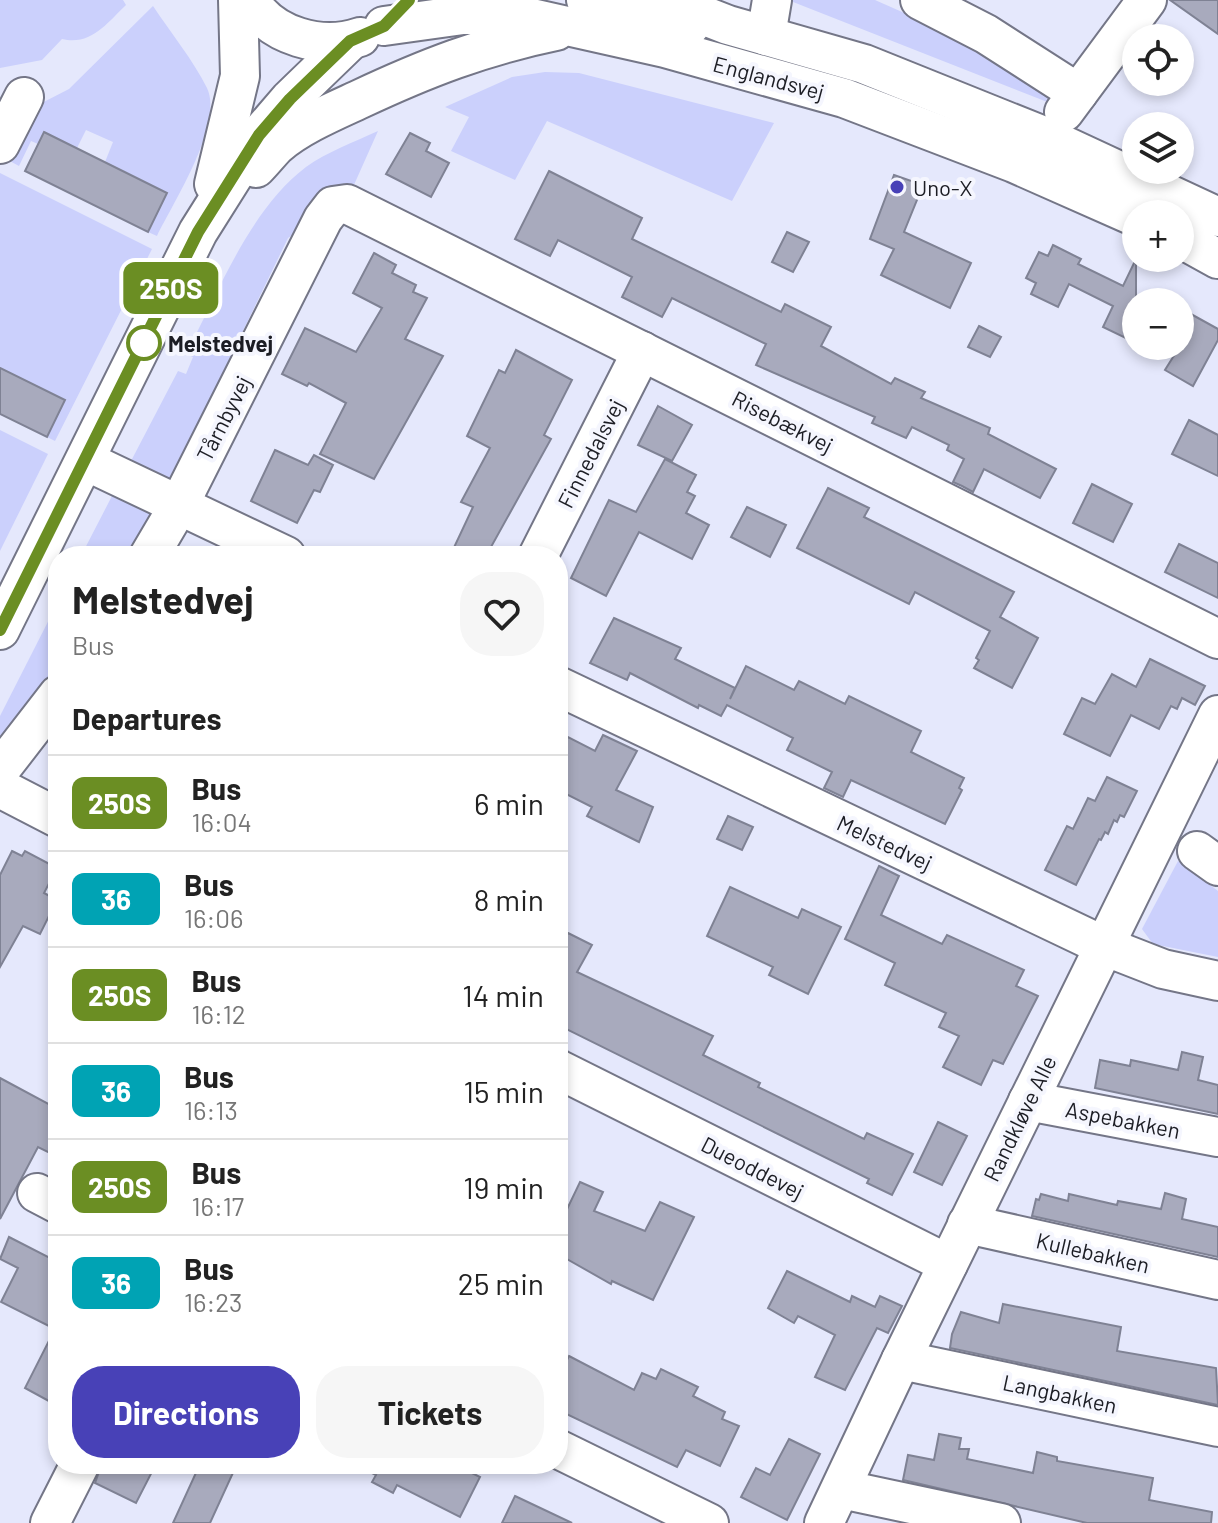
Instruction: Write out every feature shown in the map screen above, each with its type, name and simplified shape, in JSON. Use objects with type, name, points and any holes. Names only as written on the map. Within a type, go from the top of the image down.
[{"type":"street","points":[[198,232],[222,160],[240,76],[238,0]]},
{"type":"street","points":[[250,0],[270,23],[294,36],[322,43],[350,41]]},
{"type":"street","name":"Englandsvej","points":[[664,0],[728,25]]},
{"type":"street","points":[[920,0],[986,34],[1078,93]]},
{"type":"street","points":[[1046,137],[1147,0]]},
{"type":"street","name":"Englandsvej","points":[[350,41],[397,13],[582,14],[691,27],[769,18],[864,64],[1046,137],[1218,217]]},
{"type":"street","points":[[198,232],[279,143],[333,111],[442,62],[582,14]]},
{"type":"street","name":"Englandsvej","points":[[582,14],[844,98],[1014,163],[1122,211]]},
{"type":"street","points":[[0,630],[198,232],[259,135],[290,99],[350,41]]},
{"type":"street","points":[[0,144],[24,97]]},
{"type":"street","name":"Risebækvej","points":[[347,204],[1218,639]]},
{"type":"street","name":"Tårnbyvej","points":[[155,546],[179,505],[323,219],[333,206],[347,204]]},
{"type":"street","points":[[1194,246],[1218,259]]},
{"type":"street","name":"Finnedalsvej","points":[[543,546],[642,351]]},
{"type":"street","points":[[86,461],[265,546]]},
{"type":"street","name":"Melstedvej","points":[[568,691],[1104,946],[1163,969],[1218,981]]},
{"type":"street","points":[[0,770],[48,708]]},
{"type":"street","name":"Randkløve Alle","points":[[824,1523],[967,1224],[1218,715]]},
{"type":"street","points":[[0,788],[48,813]]},
{"type":"street","name":"Dueoddevej","points":[[568,1074],[948,1264]]},
{"type":"street","name":"Aspebakken","points":[[1028,1101],[1218,1137]]},
{"type":"street","name":"Kullebakken","points":[[967,1224],[1218,1280]]},
{"type":"street","name":"Langbakken","points":[[901,1360],[1218,1427]]},
{"type":"street","points":[[568,1454],[709,1523]]},
{"type":"street","points":[[50,1523],[75,1474]]},
{"type":"street","points":[[841,1489],[1001,1523]]},
{"type":"shaded area","points":[[0,0],[123,0],[126,5],[90,36],[62,39],[42,60],[0,68]]},
{"type":"shaded area","points":[[788,0],[875,0],[936,27],[1053,94],[1055,105]]},
{"type":"shaded area","points":[[153,6],[189,57],[207,88],[210,103],[203,142],[157,236],[148,232],[167,193],[105,162],[113,142],[86,130],[77,148],[44,132],[38,144],[31,141],[19,166],[6,159],[32,108],[69,89]]},
{"type":"shaded area","points":[[545,72],[579,73],[774,123],[732,201],[547,121],[515,180],[451,151],[469,117],[445,107],[512,77]]},
{"type":"shaded area","points":[[378,131],[349,196],[288,238],[190,440],[191,452],[176,482],[131,461],[178,371],[186,374],[193,357],[186,354],[237,253],[268,205],[306,167]]},
{"type":"shaded area","points":[[0,173],[152,249],[55,441],[47,437],[64,400],[0,368]]},
{"type":"shaded area","points":[[0,430],[48,454],[0,551]]},
{"type":"shaded area","points":[[112,496],[156,517],[145,544],[86,546]]},
{"type":"shaded area","points":[[48,622],[48,687],[0,752],[0,716]]},
{"type":"shaded area","points":[[1178,861],[1218,891],[1218,957],[1153,944],[1142,929]]},
{"type":"building","points":[[1170,0],[1218,0],[1218,34]]},
{"type":"building","points":[[44,132],[167,193],[148,232],[25,171]]},
{"type":"building","points":[[410,133],[430,143],[426,151],[449,163],[431,197],[386,174]]},
{"type":"building","points":[[549,171],[642,218],[632,239],[781,312],[785,304],[831,327],[821,346],[891,384],[895,378],[925,392],[921,398],[990,428],[988,434],[1056,469],[1040,498],[984,469],[973,492],[953,482],[964,459],[947,450],[949,445],[912,427],[906,438],[872,423],[875,417],[756,365],[766,344],[672,298],[662,317],[622,297],[632,277],[558,240],[550,256],[515,239]]},
{"type":"building","points":[[894,175],[923,185],[904,232],[971,263],[950,308],[881,275],[894,249],[870,239]]},
{"type":"building","points":[[787,232],[809,242],[793,272],[772,262]]},
{"type":"building","points":[[1053,245],[1081,259],[1078,264],[1123,286],[1130,272],[1136,272],[1136,288],[1122,288],[1122,336],[1103,327],[1113,306],[1069,284],[1058,307],[1031,294],[1036,283],[1026,278],[1039,252],[1048,256]]},
{"type":"building","points":[[374,253],[396,265],[392,273],[416,285],[413,292],[427,298],[405,339],[443,356],[374,479],[320,454],[346,403],[309,383],[307,386],[282,374],[305,328],[356,352],[382,308],[353,293]]},
{"type":"building","points":[[1194,316],[1218,329],[1218,340],[1193,386],[1165,370],[1171,360],[1194,360]]},
{"type":"building","points":[[979,326],[1001,337],[990,357],[968,347]]},
{"type":"building","points":[[516,350],[572,380],[544,435],[551,439],[492,546],[455,546],[473,507],[461,502],[490,448],[467,436],[499,370],[505,373]]},
{"type":"building","points":[[0,368],[65,400],[47,437],[0,414]]},
{"type":"building","points":[[658,406],[692,425],[672,461],[638,445]]},
{"type":"building","points":[[1189,420],[1218,435],[1218,476],[1172,454]]},
{"type":"building","points":[[275,450],[308,465],[314,455],[333,465],[320,492],[314,490],[297,523],[251,501]]},
{"type":"building","points":[[665,459],[696,475],[687,492],[695,496],[686,513],[709,525],[692,559],[639,532],[606,596],[571,578],[609,500],[636,512]]},
{"type":"building","points":[[1092,484],[1132,504],[1113,542],[1073,523]]},
{"type":"building","points":[[828,488],[869,508],[864,517],[1014,592],[1000,617],[1038,638],[1012,688],[974,668],[990,631],[915,592],[909,604],[797,548]]},
{"type":"building","points":[[747,507],[786,525],[770,557],[731,537]]},
{"type":"building","points":[[1179,544],[1218,563],[1218,598],[1165,572]]},
{"type":"building","points":[[614,618],[681,648],[675,659],[735,688],[730,699],[746,666],[794,690],[799,681],[845,704],[849,696],[921,731],[911,752],[964,778],[959,788],[962,790],[945,824],[851,780],[843,797],[824,788],[832,772],[787,750],[793,738],[727,705],[721,716],[699,705],[698,708],[630,673],[627,680],[590,663]]},
{"type":"building","points":[[1150,659],[1205,686],[1195,705],[1182,698],[1177,709],[1171,706],[1159,729],[1131,715],[1110,756],[1064,734],[1082,698],[1095,704],[1112,674],[1136,687]]},
{"type":"building","points":[[603,735],[637,751],[616,790],[653,807],[639,842],[587,816],[592,807],[568,795],[568,737],[595,751]]},
{"type":"building","points":[[1107,777],[1137,791],[1124,817],[1120,815],[1117,822],[1114,820],[1108,834],[1105,832],[1099,839],[1076,885],[1045,870],[1067,826],[1073,829],[1088,798],[1095,801]]},
{"type":"building","points":[[728,816],[753,827],[742,850],[717,839]]},
{"type":"building","points":[[12,851],[22,856],[25,851],[48,863],[48,885],[44,893],[48,895],[48,918],[40,934],[23,926],[0,967],[0,875]]},
{"type":"building","points":[[879,866],[899,876],[881,915],[942,944],[947,935],[1024,970],[1016,986],[1038,996],[1003,1064],[993,1060],[981,1085],[943,1067],[959,1036],[939,1027],[946,1013],[885,985],[895,963],[845,939]]},
{"type":"building","points":[[730,887],[798,918],[802,909],[841,927],[808,994],[769,975],[773,967],[707,936]]},
{"type":"building","points":[[568,933],[592,945],[577,972],[713,1036],[703,1055],[760,1083],[758,1087],[864,1139],[867,1133],[913,1154],[892,1195],[867,1183],[869,1179],[568,1030]]},
{"type":"building","points":[[1182,1052],[1203,1057],[1198,1080],[1218,1085],[1218,1114],[1095,1088],[1100,1060],[1130,1066],[1131,1060],[1178,1070]]},
{"type":"building","points":[[0,1078],[48,1104],[48,1152],[38,1147],[0,1219]]},
{"type":"building","points":[[938,1122],[967,1136],[942,1185],[914,1172]]},
{"type":"building","points":[[580,1182],[603,1192],[594,1211],[645,1231],[660,1202],[694,1217],[653,1300],[612,1281],[611,1284],[568,1260],[568,1207]]},
{"type":"building","points":[[1165,1193],[1186,1199],[1182,1219],[1218,1227],[1218,1257],[1032,1216],[1036,1199],[1039,1200],[1041,1194],[1068,1201],[1069,1194],[1117,1205],[1118,1201],[1161,1209]]},
{"type":"building","points":[[9,1237],[48,1257],[48,1326],[1,1302],[18,1268],[0,1259]]},
{"type":"building","points":[[787,1271],[850,1302],[852,1296],[875,1307],[880,1296],[902,1306],[888,1333],[877,1328],[845,1390],[815,1377],[835,1335],[798,1316],[794,1323],[768,1308]]},
{"type":"building","points":[[1003,1304],[1121,1327],[1117,1351],[1216,1368],[1218,1405],[950,1348],[961,1312],[999,1323]]},
{"type":"building","points":[[48,1343],[48,1401],[25,1388]]},
{"type":"building","points":[[568,1358],[634,1390],[642,1373],[656,1379],[661,1369],[698,1387],[693,1396],[725,1412],[722,1419],[739,1426],[720,1466],[686,1450],[677,1467],[568,1415]]},
{"type":"building","points":[[939,1434],[961,1438],[959,1449],[969,1449],[967,1459],[1033,1473],[1037,1452],[1057,1457],[1057,1461],[1153,1478],[1149,1500],[1212,1512],[1211,1523],[1087,1523],[903,1480],[908,1455],[934,1460]]},
{"type":"building","points":[[789,1439],[820,1454],[787,1520],[741,1497],[756,1468],[770,1475]]},
{"type":"building","points":[[98,1474],[151,1474],[136,1503],[95,1483]]},
{"type":"building","points":[[195,1474],[232,1474],[210,1523],[173,1523]]},
{"type":"building","points":[[474,1474],[480,1477],[460,1517],[397,1485],[393,1493],[372,1482],[376,1475]]},
{"type":"building","points":[[515,1496],[572,1523],[502,1523]]},
{"type":"bus line","name":"250S","points":[[0,630],[198,232],[259,135],[290,99],[350,41],[384,26],[409,0]]},
{"type":"place","name":"Uno-X","points":[[897,187]]},
{"type":"place","name":"Melstedvej","points":[[144,343]]}]
